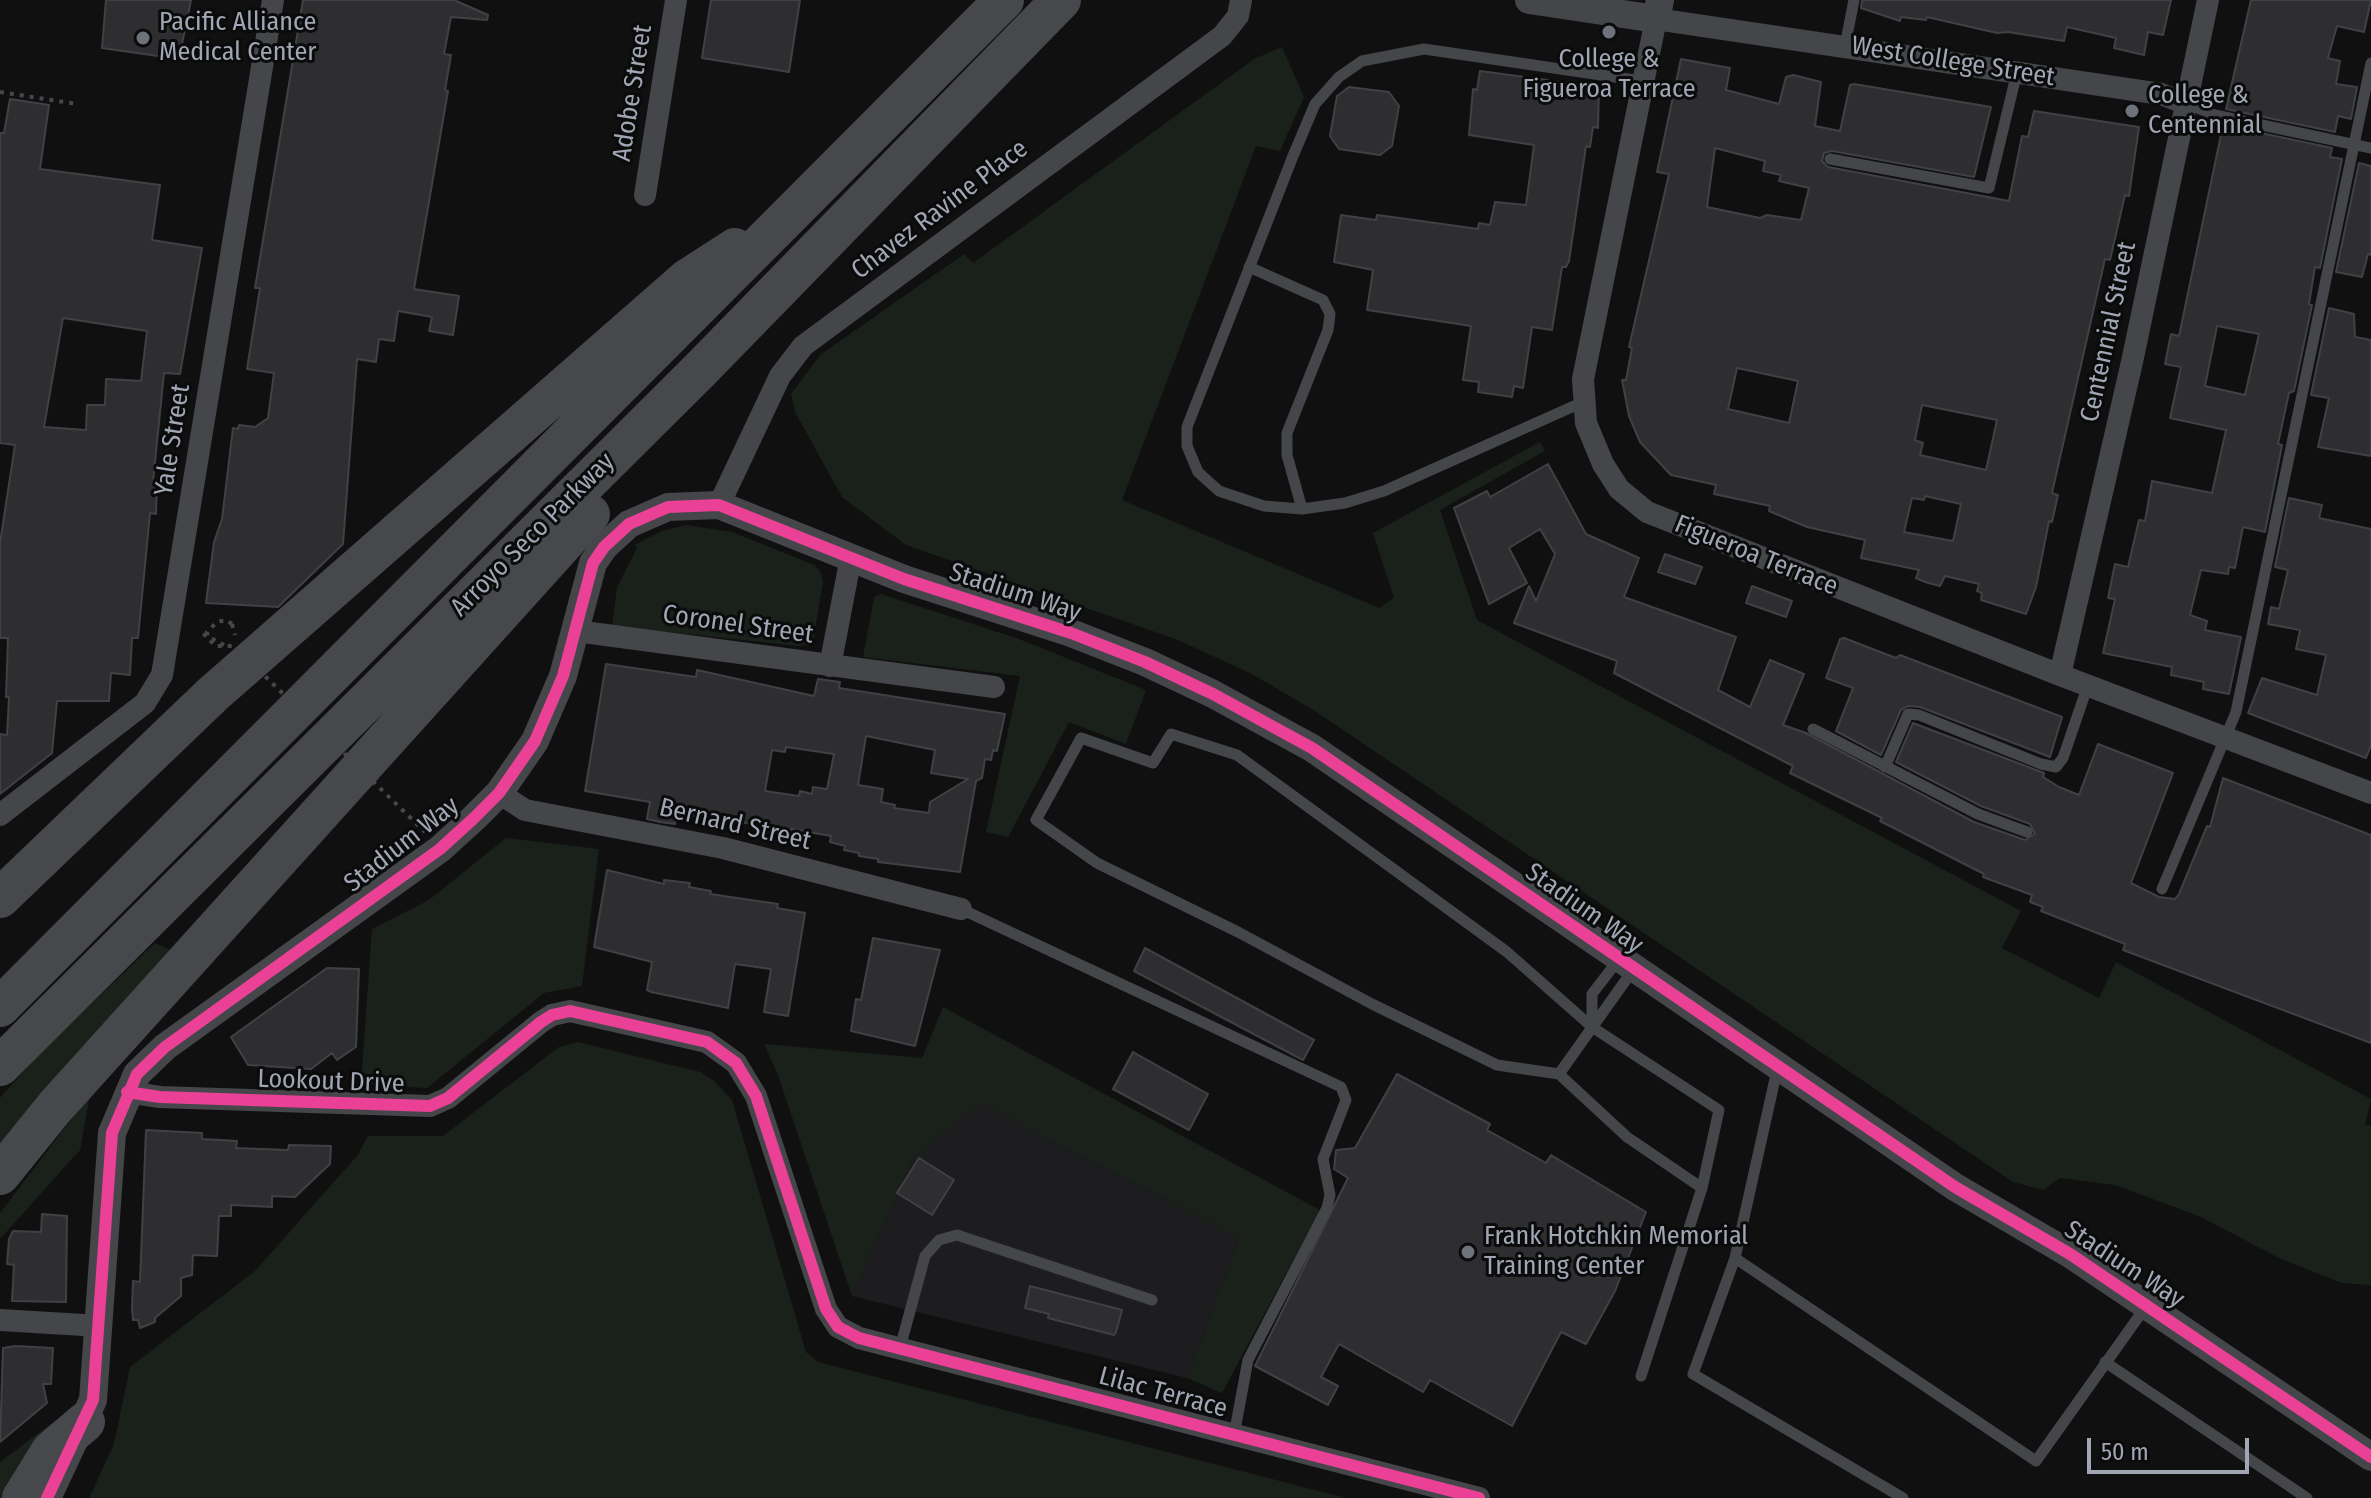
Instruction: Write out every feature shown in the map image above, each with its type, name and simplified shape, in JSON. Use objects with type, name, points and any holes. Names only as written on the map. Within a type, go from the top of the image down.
[{"type":"highway","name":"Arroyo Seco Parkway","points":[[0,1007],[1004,0]]},
{"type":"highway","name":"Arroyo Seco Parkway","points":[[0,1066],[699,371],[1061,0]]},
{"type":"highway","points":[[0,898],[213,694],[687,279],[805,202]]},
{"type":"highway","points":[[0,1175],[55,1107],[608,494],[699,371]]},
{"type":"highway","points":[[0,858],[213,694]]},
{"type":"highway","points":[[22,1498],[51,1451],[85,1422]]},
{"type":"street","name":"Yale Street","points":[[0,815],[145,703],[162,675],[273,0]]},
{"type":"street","name":"Adobe Street","points":[[645,195],[676,0]]},
{"type":"street","name":"Chavez Ravine Place","points":[[719,505],[780,376],[803,346],[1222,36],[1238,16],[1241,0]]},
{"type":"street","name":"West College Street","points":[[1529,0],[1658,9],[1845,46],[2161,94],[2187,104]]},
{"type":"street","name":"Centennial Street","points":[[2060,675],[2208,0]]},
{"type":"street","name":"Figueroa Terrace","points":[[1658,9],[1583,379],[1583,402],[1590,437],[1619,489],[1647,512],[2060,675],[2371,793]]},
{"type":"street","name":"Stadium Way","points":[[47,1498],[93,1400],[112,1133],[127,1092],[157,1053],[440,849],[499,793],[535,741],[563,676],[593,563],[604,547],[629,524],[668,507],[719,505],[904,579],[1071,633],[1213,694],[1312,748],[1955,1187],[2147,1304],[2371,1457]]},
{"type":"street","name":"Coronel Street","points":[[576,631],[830,666],[851,557]]},
{"type":"street","points":[[830,666],[994,687]]},
{"type":"street","name":"Bernard Street","points":[[499,793],[525,810],[723,848],[961,909]]},
{"type":"street","name":"Lookout Drive","points":[[127,1092],[160,1097],[430,1106],[448,1098],[541,1022],[570,1011],[707,1042],[736,1063],[756,1096],[826,1309],[838,1327]]},
{"type":"street","points":[[0,1320],[100,1326]]},
{"type":"street","name":"Lilac Terrace","points":[[838,1327],[859,1338],[1479,1498]]},
{"type":"lane","points":[[1845,46],[1854,0]]},
{"type":"lane","points":[[1583,402],[1384,491],[1345,503],[1302,509],[1264,506],[1219,491],[1198,472],[1187,446],[1187,427],[1315,104],[1339,77],[1362,61],[1424,49],[1642,81]]},
{"type":"lane","points":[[2162,889],[2236,712],[2371,63]]},
{"type":"lane","points":[[1830,159],[1989,188],[2017,72]]},
{"type":"lane","name":"West College Street","points":[[2187,104],[2215,115],[2371,148]]},
{"type":"lane","points":[[1249,267],[1323,300],[1330,314],[1328,330],[1287,433],[1287,455],[1302,509]]},
{"type":"lane","points":[[1885,767],[1908,714],[1919,715],[2041,764],[2056,767],[2063,758],[2088,685]]},
{"type":"lane","points":[[1813,729],[1978,814],[2027,832]]},
{"type":"lane","points":[[1641,1376],[1702,1188],[1719,1110],[1592,1027],[1495,942],[1237,755],[1171,734],[1153,763],[1081,738],[1036,820],[1097,863],[1497,1065],[1559,1074],[1627,1137],[1702,1188]]},
{"type":"lane","points":[[961,909],[1341,1087],[1346,1100],[1323,1159],[1330,1195],[1327,1208],[1248,1360],[1239,1395],[1234,1435]]},
{"type":"lane","points":[[1592,1027],[1592,994],[1626,964]]},
{"type":"lane","points":[[1559,1074],[1592,1027],[1626,964]]},
{"type":"lane","points":[[1778,1067],[1735,1258],[1693,1374],[1903,1498]]},
{"type":"lane","points":[[900,1348],[925,1256],[939,1240],[957,1235],[1152,1300]]},
{"type":"lane","points":[[1735,1258],[2036,1461],[2147,1304]]},
{"type":"lane","points":[[2105,1362],[2307,1498]]},
{"type":"path","points":[[0,92],[77,104]]},
{"type":"path","points":[[203,634],[210,635],[215,643],[230,644],[235,633],[232,624],[226,620],[217,622],[207,632],[208,638],[215,646],[234,646],[425,832]]},
{"type":"shaded area","points":[[1282,47],[1304,97],[1280,151],[1256,146],[1122,500],[1379,608],[1394,598],[1373,533],[1540,442],[1545,451],[1440,510],[1477,620],[2021,911],[2002,948],[2099,998],[2116,962],[2371,1099],[2365,1125],[2371,1125],[2371,1285],[2342,1283],[2279,1258],[2201,1217],[2115,1185],[2060,1178],[2043,1190],[2013,1182],[1315,711],[1252,674],[1178,640],[906,545],[842,497],[795,412],[791,394],[820,355],[964,254],[973,263],[1254,59]]},
{"type":"shaded area","points":[[687,525],[732,532],[814,565],[823,581],[814,637],[810,644],[799,646],[612,626],[617,587],[637,548],[635,545],[662,531]]},
{"type":"shaded area","points":[[881,594],[1019,639],[1146,690],[1126,744],[1069,722],[1008,837],[986,832],[1020,676],[863,657],[874,597]]},
{"type":"shaded area","points":[[506,838],[599,849],[582,986],[544,993],[427,1088],[361,1084],[372,929],[429,900]]},
{"type":"shaded area","points":[[155,943],[176,952],[0,1157],[0,1098],[37,1056]]},
{"type":"shaded area","points":[[943,1007],[1320,1210],[1222,1393],[1187,1378],[1239,1238],[980,1103],[913,1158],[852,1296],[778,1075],[764,1044],[922,1058]]},
{"type":"shaded area","points":[[578,1042],[700,1072],[714,1081],[732,1100],[806,1352],[818,1362],[1346,1498],[89,1498],[114,1444],[130,1367],[255,1271],[357,1156],[368,1136],[443,1136],[559,1047]]},
{"type":"shaded area","points":[[90,1095],[80,1150],[0,1239],[0,1213]]},
{"type":"shaded area","points":[[980,1103],[1239,1238],[1187,1378],[852,1296],[913,1158]]},
{"type":"shaded area","points":[[64,1414],[13,1498],[0,1498],[0,1462]]},
{"type":"building","name":"Pacific Alliance Medical Center","points":[[106,0],[191,0],[179,59],[102,48]]},
{"type":"building","points":[[303,0],[454,0],[488,15],[487,20],[451,17],[444,54],[451,55],[445,90],[448,91],[414,289],[459,296],[453,335],[429,331],[432,317],[398,311],[394,341],[379,339],[376,362],[357,359],[343,544],[278,607],[206,603],[214,542],[222,519],[233,428],[238,429],[239,425],[255,427],[268,418],[274,373],[247,369],[260,288],[255,288]]},
{"type":"building","points":[[711,0],[800,0],[789,72],[702,58]]},
{"type":"building","points":[[1862,0],[2171,0],[2163,35],[2148,32],[2144,55],[2114,48],[2116,38],[2067,27],[2064,41],[1997,33],[1927,17],[1926,20],[1901,17],[1900,21],[1861,8]]},
{"type":"building","points":[[2251,0],[2371,0],[2364,32],[2337,26],[2328,58],[2340,61],[2336,84],[2357,87],[2351,119],[2338,116],[2335,132],[2226,109]]},
{"type":"building","points":[[1681,59],[1730,68],[1726,90],[1779,104],[1786,77],[1793,75],[1821,82],[1815,126],[1840,131],[1850,85],[1854,84],[1991,107],[1974,177],[1832,151],[1824,153],[1822,161],[1828,167],[2009,201],[2022,136],[2028,137],[2034,111],[2139,127],[2129,196],[2125,195],[2110,260],[2105,259],[2052,493],[2058,495],[2052,522],[2049,521],[2036,587],[2026,614],[1981,600],[1982,593],[1977,591],[1979,584],[1945,576],[1940,586],[1925,582],[1916,578],[1919,570],[1861,558],[1865,540],[1807,527],[1769,511],[1770,506],[1714,494],[1716,485],[1671,475],[1640,442],[1629,416],[1622,380],[1626,380],[1632,348],[1629,347],[1669,174],[1657,172]],"holes":[[[1715,148],[1765,161],[1763,171],[1781,175],[1779,181],[1809,188],[1801,220],[1767,215],[1760,218],[1707,207]],[[1737,368],[1798,381],[1789,423],[1728,409]],[[1922,405],[1997,420],[1986,470],[1920,455],[1923,443],[1915,440]],[[1925,496],[1961,504],[1953,541],[1904,532],[1912,498],[1924,500]]]},
{"type":"building","points":[[1480,71],[1599,87],[1598,128],[1593,127],[1590,147],[1586,146],[1569,261],[1566,267],[1562,267],[1552,330],[1532,327],[1523,388],[1514,386],[1512,397],[1478,392],[1479,382],[1463,380],[1471,326],[1367,310],[1373,270],[1334,262],[1341,215],[1376,220],[1377,215],[1478,229],[1479,223],[1490,225],[1495,202],[1526,205],[1534,145],[1469,135],[1473,89],[1477,90]]},
{"type":"building","points":[[1349,87],[1389,92],[1399,106],[1392,146],[1380,155],[1339,149],[1330,136],[1337,96]]},
{"type":"building","points":[[10,99],[49,105],[40,169],[160,185],[152,240],[202,248],[180,374],[164,373],[153,482],[157,482],[156,514],[150,513],[138,638],[132,638],[130,675],[111,673],[109,701],[57,701],[52,753],[0,794],[0,734],[7,735],[9,697],[6,697],[8,638],[0,638],[0,543],[15,445],[0,443],[0,133],[4,133]],"holes":[[[63,318],[147,331],[141,381],[106,379],[105,405],[87,405],[86,430],[44,427]]]},
{"type":"building","points":[[2223,125],[2332,148],[2330,157],[2342,159],[2320,268],[2315,267],[2309,304],[2312,305],[2294,391],[2289,393],[2278,444],[2282,445],[2265,532],[2243,527],[2235,568],[2229,567],[2228,574],[2201,570],[2190,615],[2207,621],[2205,630],[2241,637],[2229,694],[2203,689],[2204,682],[2171,675],[2172,667],[2103,653],[2115,599],[2108,598],[2115,564],[2128,567],[2139,520],[2145,521],[2152,481],[2212,493],[2226,430],[2170,418],[2181,367],[2165,364],[2171,334],[2179,336]],"holes":[[[2217,326],[2259,334],[2245,395],[2205,386]]]},
{"type":"building","points":[[2359,163],[2371,166],[2371,255],[2368,254],[2362,277],[2336,272]]},
{"type":"building","points":[[2329,308],[2354,314],[2355,337],[2371,340],[2371,456],[2318,447],[2329,398],[2311,395]]},
{"type":"building","points":[[1548,464],[1586,534],[1639,558],[1624,597],[1736,637],[1718,690],[1750,707],[1770,660],[1804,674],[1783,725],[1806,733],[1974,822],[2025,840],[2035,834],[2030,824],[1981,806],[1896,762],[1913,723],[2044,773],[2043,777],[2079,795],[2098,744],[2173,773],[2131,883],[2159,897],[2175,899],[2179,894],[2207,826],[2210,827],[2223,778],[2371,835],[2371,1043],[2123,950],[2125,944],[2041,911],[2043,907],[2030,902],[2032,895],[1983,877],[1984,874],[1880,821],[1882,818],[1790,773],[1793,766],[1614,673],[1617,661],[1514,623],[1529,586],[1536,601],[1555,554],[1540,529],[1509,548],[1527,583],[1489,604],[1454,508],[1487,491],[1490,497]]},
{"type":"building","points":[[2289,498],[2322,505],[2319,518],[2371,529],[2371,745],[2366,758],[2248,713],[2262,678],[2317,695],[2326,655],[2296,649],[2300,630],[2268,624],[2271,607],[2279,609],[2288,570],[2275,567]]},
{"type":"building","points":[[1665,554],[1702,567],[1695,584],[1658,572]]},
{"type":"building","points":[[1752,586],[1792,601],[1786,617],[1746,603]]},
{"type":"building","points":[[1840,639],[1896,658],[1900,655],[2062,717],[2050,757],[1920,707],[1908,706],[1901,710],[1881,755],[1836,731],[1853,688],[1826,678]]},
{"type":"building","points":[[606,664],[696,677],[697,670],[814,696],[818,679],[840,682],[839,688],[1005,714],[997,751],[993,750],[991,760],[985,759],[982,778],[976,781],[960,872],[878,862],[878,859],[844,850],[845,846],[830,842],[831,836],[791,829],[789,837],[761,832],[762,825],[676,814],[675,824],[660,822],[647,819],[650,802],[585,791]],"holes":[[[866,736],[935,750],[931,773],[968,779],[930,802],[929,813],[894,808],[895,805],[881,802],[883,789],[858,785]],[[786,747],[834,754],[827,789],[813,787],[812,794],[800,791],[799,796],[765,791],[772,750],[785,752]]]},
{"type":"building","points":[[607,870],[664,884],[664,880],[690,883],[689,887],[711,891],[710,894],[778,904],[777,908],[805,913],[788,1016],[764,1012],[771,969],[735,964],[728,1008],[647,990],[652,962],[594,947]]},
{"type":"building","points":[[873,938],[940,950],[915,1046],[851,1031],[856,999],[861,1000]]},
{"type":"building","points":[[1145,948],[1314,1040],[1303,1060],[1134,971]]},
{"type":"building","points":[[327,968],[359,969],[356,1047],[337,1060],[332,1053],[311,1069],[248,1065],[231,1037]]},
{"type":"building","points":[[1133,1052],[1208,1094],[1189,1130],[1113,1089]]},
{"type":"building","name":"Frank Hotchkin Memorial Training Center","points":[[1397,1074],[1490,1124],[1487,1130],[1546,1163],[1551,1155],[1646,1212],[1615,1291],[1586,1344],[1561,1332],[1512,1426],[1430,1380],[1423,1392],[1339,1344],[1321,1377],[1338,1386],[1328,1405],[1255,1366],[1348,1178],[1334,1169],[1336,1150],[1355,1148]]},
{"type":"building","points":[[146,1130],[202,1133],[202,1139],[237,1141],[236,1148],[288,1150],[289,1145],[331,1146],[330,1164],[295,1197],[272,1196],[272,1207],[231,1205],[231,1216],[219,1216],[217,1256],[193,1255],[192,1275],[181,1278],[181,1296],[155,1318],[155,1322],[140,1328],[138,1320],[133,1320],[132,1308],[133,1281],[140,1282]]},
{"type":"building","points":[[919,1158],[954,1180],[932,1215],[897,1193]]},
{"type":"building","points":[[42,1214],[67,1216],[66,1302],[12,1301],[14,1265],[7,1264],[9,1239],[13,1231],[41,1232]]},
{"type":"building","points":[[1030,1286],[1122,1310],[1116,1332],[1114,1335],[1048,1318],[1049,1314],[1025,1308]]},
{"type":"building","points":[[3,1348],[53,1348],[51,1384],[43,1384],[47,1403],[0,1442]]},
{"type":"cycle path","points":[[47,1498],[93,1400],[112,1133],[137,1074],[165,1047],[440,849],[474,818],[499,793],[535,741],[563,676],[593,563],[604,547],[629,524],[668,507],[719,505],[904,579],[1071,633],[1145,662],[1213,694],[1312,748],[1955,1187],[2070,1254],[2371,1457]]},
{"type":"cycle path","points":[[127,1092],[160,1097],[430,1106],[448,1098],[541,1022],[552,1015],[570,1011],[707,1042],[736,1063],[756,1096],[826,1309],[838,1327],[859,1338],[1479,1498]]},
{"type":"place","name":"College & Figueroa Terrace","points":[[1609,32]]},
{"type":"place","name":"Pacific Alliance Medical Center","points":[[143,38]]},
{"type":"place","name":"College & Centennial","points":[[2132,111]]},
{"type":"place","name":"Frank Hotchkin Memorial Training Center","points":[[1468,1252]]}]
